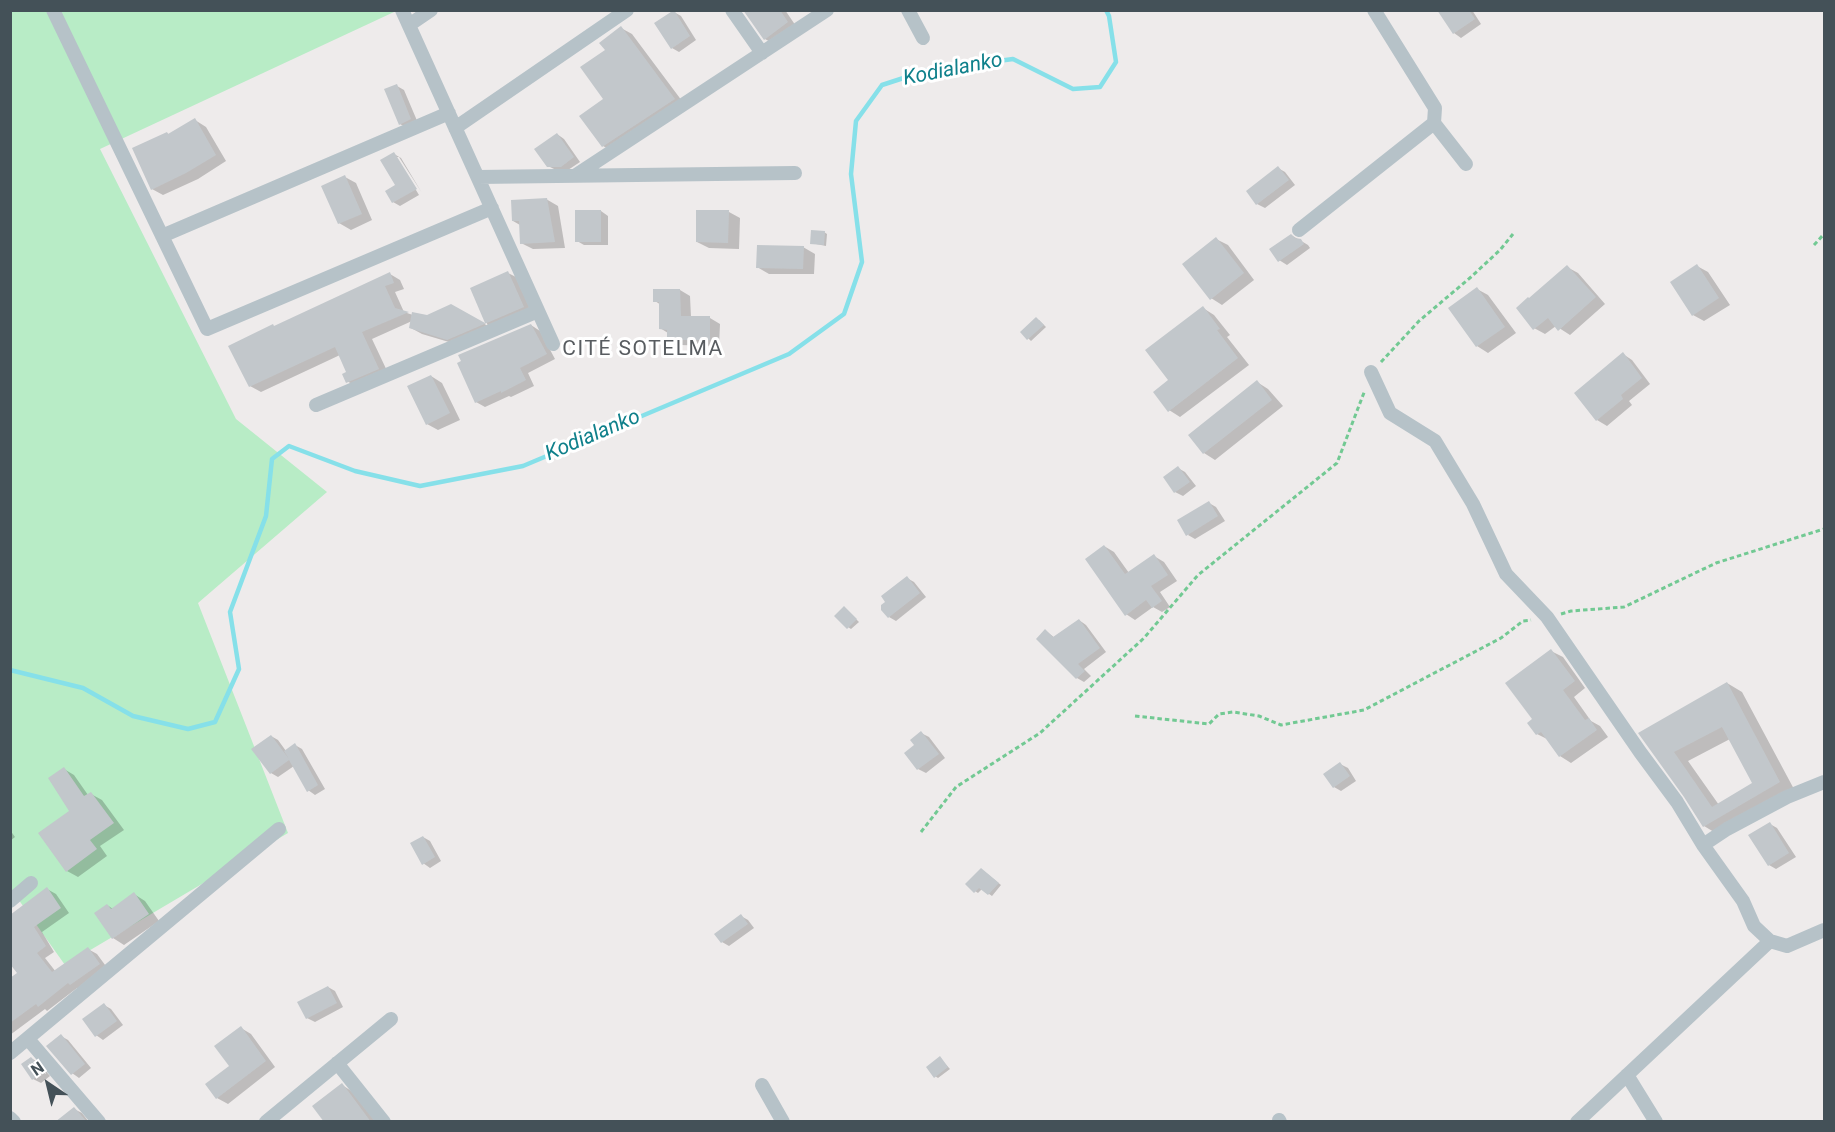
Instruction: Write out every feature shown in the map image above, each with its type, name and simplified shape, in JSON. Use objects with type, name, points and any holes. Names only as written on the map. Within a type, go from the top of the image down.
[{"type":"street","points":[[53,10],[207,329],[492,208]]},
{"type":"street","points":[[402,10],[553,344]]},
{"type":"street","points":[[409,25],[430,10]]},
{"type":"street","points":[[455,128],[627,10]]},
{"type":"street","points":[[732,10],[762,53]]},
{"type":"street","points":[[576,175],[827,10]]},
{"type":"street","points":[[908,10],[923,38]]},
{"type":"street","points":[[1374,10],[1435,108],[1434,123],[1466,164]]},
{"type":"street","points":[[162,236],[449,113]]},
{"type":"street","points":[[1299,230],[1434,123]]},
{"type":"street","points":[[478,177],[795,173]]},
{"type":"street","points":[[316,405],[538,311]]},
{"type":"street","points":[[1371,372],[1390,413],[1435,441],[1473,504],[1506,574],[1547,617],[1677,802],[1703,845],[1743,901],[1754,926],[1770,941],[1787,946],[1824,930]]},
{"type":"street","points":[[1703,845],[1787,797],[1824,782]]},
{"type":"street","points":[[10,1053],[279,830]]},
{"type":"street","points":[[10,900],[31,883]]},
{"type":"street","points":[[1577,1122],[1770,941]]},
{"type":"street","points":[[266,1122],[391,1019]]},
{"type":"street","points":[[28,1039],[99,1122]]},
{"type":"street","points":[[337,1063],[384,1122]]},
{"type":"street","points":[[1627,1075],[1656,1122]]},
{"type":"street","points":[[762,1085],[783,1122]]},
{"type":"street","points":[[10,1118],[14,1122]]},
{"type":"path","points":[[921,832],[956,787],[1040,733],[1144,638],[1198,575],[1337,464],[1371,372],[1419,321],[1471,277],[1500,250],[1513,234]]},
{"type":"path","points":[[1814,245],[1824,234]]},
{"type":"path","points":[[1135,716],[1209,724],[1219,714],[1233,712],[1259,716],[1281,725],[1364,710],[1501,638],[1523,621],[1571,611],[1623,607],[1716,563],[1824,529]]},
{"type":"green space","points":[[393,10],[394,12],[100,149],[236,419],[327,492],[198,603],[288,833],[65,965],[11,889],[10,11]]},
{"type":"building","points":[[674,10],[690,36],[671,49],[654,23]]},
{"type":"building","points":[[743,10],[780,10],[788,22],[764,40]]},
{"type":"building","points":[[1437,10],[1469,10],[1475,19],[1453,34]]},
{"type":"building","points":[[621,26],[675,99],[602,147],[579,116],[603,99],[580,67],[605,50],[599,43]]},
{"type":"building","points":[[397,84],[411,119],[399,125],[384,89]]},
{"type":"building","points":[[195,118],[216,155],[151,190],[132,148],[167,132],[168,134]]},
{"type":"building","points":[[557,133],[574,157],[561,167],[547,167],[534,149]]},
{"type":"building","points":[[394,152],[417,189],[392,203],[385,191],[395,185],[380,160]]},
{"type":"building","points":[[1278,166],[1289,180],[1256,205],[1246,191]]},
{"type":"building","points":[[345,175],[362,214],[338,224],[321,186]]},
{"type":"building","points":[[547,198],[555,242],[520,244],[519,221],[512,221],[511,200]]},
{"type":"building","points":[[575,210],[601,210],[601,242],[575,242]]},
{"type":"building","points":[[696,210],[729,210],[728,243],[696,242]]},
{"type":"building","points":[[811,230],[825,231],[824,245],[810,244]]},
{"type":"building","points":[[1291,234],[1301,239],[1304,244],[1278,262],[1269,249]]},
{"type":"building","points":[[1216,237],[1244,273],[1210,300],[1182,264]]},
{"type":"building","points":[[757,245],[804,246],[803,269],[756,268]]},
{"type":"building","points":[[1697,264],[1719,298],[1692,316],[1670,282]]},
{"type":"building","points":[[1567,265],[1596,297],[1558,331],[1548,318],[1533,330],[1516,308]]},
{"type":"building","points":[[508,271],[524,307],[447,340],[409,328],[412,312],[427,315],[451,304],[485,323],[470,288]]},
{"type":"building","points":[[390,272],[394,283],[385,286],[395,308],[409,312],[362,332],[379,369],[346,383],[342,374],[346,372],[335,347],[249,387],[228,346]]},
{"type":"building","points":[[1477,287],[1505,327],[1476,347],[1448,308]]},
{"type":"building","points":[[653,289],[680,289],[681,316],[710,316],[710,340],[667,340],[667,330],[659,329],[659,302],[653,302]]},
{"type":"building","points":[[1203,306],[1238,358],[1168,412],[1153,392],[1168,380],[1145,350]]},
{"type":"building","points":[[1036,317],[1044,325],[1027,340],[1020,332]]},
{"type":"building","points":[[531,324],[547,354],[520,368],[526,380],[475,403],[457,363],[461,361],[458,355]]},
{"type":"building","points":[[1623,352],[1642,378],[1621,395],[1623,399],[1596,421],[1574,393]]},
{"type":"building","points":[[431,375],[450,413],[426,425],[407,386]]},
{"type":"building","points":[[1257,380],[1272,400],[1203,454],[1188,435]]},
{"type":"building","points":[[1178,466],[1190,482],[1174,493],[1163,477]]},
{"type":"building","points":[[1209,501],[1218,516],[1186,536],[1177,520]]},
{"type":"building","points":[[1104,545],[1125,574],[1154,554],[1168,575],[1151,586],[1162,601],[1152,608],[1146,600],[1125,616],[1085,559]]},
{"type":"building","points":[[907,576],[920,593],[888,618],[881,610],[881,605],[885,602],[881,596]]},
{"type":"building","points":[[844,606],[857,619],[847,629],[834,616]]},
{"type":"building","points":[[1079,619],[1100,648],[1078,664],[1085,671],[1076,679],[1036,639],[1045,629],[1053,637]]},
{"type":"building","points":[[1551,649],[1575,681],[1563,690],[1585,720],[1589,718],[1597,730],[1559,757],[1541,732],[1536,735],[1527,723],[1532,719],[1505,683]]},
{"type":"building","points":[[1727,682],[1780,782],[1703,827],[1638,733]],"holes":[[[1722,727],[1752,783],[1712,807],[1674,752]]]},
{"type":"building","points":[[921,731],[939,754],[917,770],[904,753],[914,745],[910,740]]},
{"type":"building","points":[[271,735],[289,759],[284,751],[295,743],[318,785],[307,792],[289,760],[270,774],[251,749]]},
{"type":"building","points":[[1340,762],[1350,776],[1333,788],[1323,774]]},
{"type":"building","points":[[64,767],[84,796],[91,792],[114,823],[90,840],[97,849],[66,872],[38,833],[69,811],[48,778]]},
{"type":"building","points":[[1770,822],[1789,853],[1768,866],[1748,835]]},
{"type":"building","points":[[423,836],[435,857],[422,865],[410,843]]},
{"type":"building","points":[[981,868],[999,883],[988,895],[979,888],[974,893],[965,884]]},
{"type":"building","points":[[47,887],[61,908],[34,927],[46,946],[37,953],[52,972],[88,947],[100,964],[70,985],[68,983],[38,1007],[36,1004],[10,1023],[10,978],[17,973],[10,964],[10,915]]},
{"type":"building","points":[[134,892],[149,914],[112,939],[94,913],[107,904],[111,909]]},
{"type":"building","points":[[741,914],[748,924],[721,943],[714,934]]},
{"type":"building","points":[[328,986],[337,1003],[306,1019],[297,1002]]},
{"type":"building","points":[[104,1003],[117,1021],[95,1037],[82,1019]]},
{"type":"building","points":[[241,1026],[266,1061],[216,1099],[205,1084],[229,1066],[214,1046]]},
{"type":"building","points":[[61,1034],[85,1064],[71,1075],[46,1046]]},
{"type":"building","points":[[940,1056],[948,1067],[934,1078],[926,1067]]},
{"type":"building","points":[[31,1057],[44,1072],[32,1080],[21,1064]]},
{"type":"building","points":[[342,1083],[371,1122],[324,1122],[312,1106]]},
{"type":"building","points":[[74,1107],[87,1122],[55,1122]]},
{"type":"waterway","name":"Kodialanko","points":[[10,670],[83,688],[133,716],[188,729],[215,722],[239,669],[230,612],[266,516],[272,459],[289,446],[355,471],[420,486],[523,466],[789,354],[844,314],[862,262],[851,174],[856,121],[882,85],[925,71],[1013,59],[1073,89],[1100,87],[1116,62],[1109,16],[1106,10]]},
{"type":"district","name":"CITÉ SOTELMA","points":[[643,350]]}]
